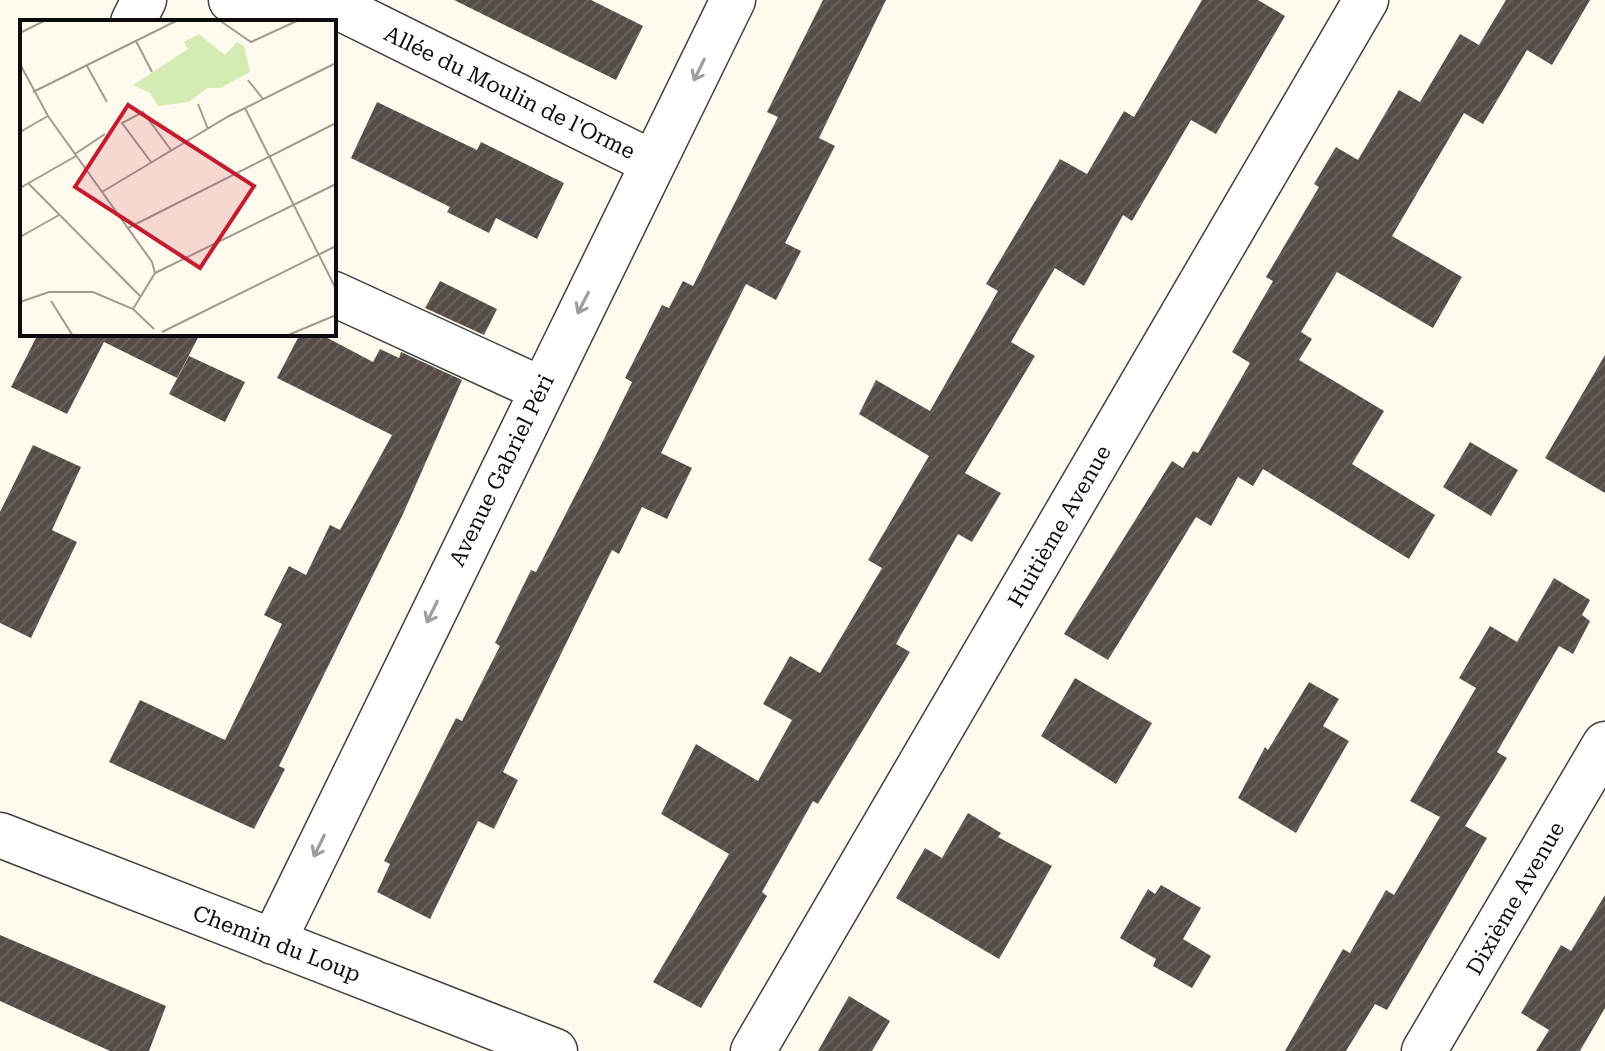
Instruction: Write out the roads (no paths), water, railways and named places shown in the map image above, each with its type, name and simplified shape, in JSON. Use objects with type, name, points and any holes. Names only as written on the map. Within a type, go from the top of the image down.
[{"type":"street","points":[[134,20],[144,0]]},
{"type":"street","name":"Allée du Moulin de l'Orme","points":[[231,0],[275,17],[328,7],[344,10],[653,163]]},
{"type":"street","name":"Avenue Gabriel Péri","points":[[273,942],[733,0]]},
{"type":"street","name":"Huitième Avenue","points":[[753,1051],[1366,0]]},
{"type":"street","points":[[336,295],[541,389]]},
{"type":"street","name":"Dixième Avenue","points":[[1424,1051],[1605,744]]},
{"type":"street","name":"Chemin du Loup","points":[[0,835],[555,1051]]}]
